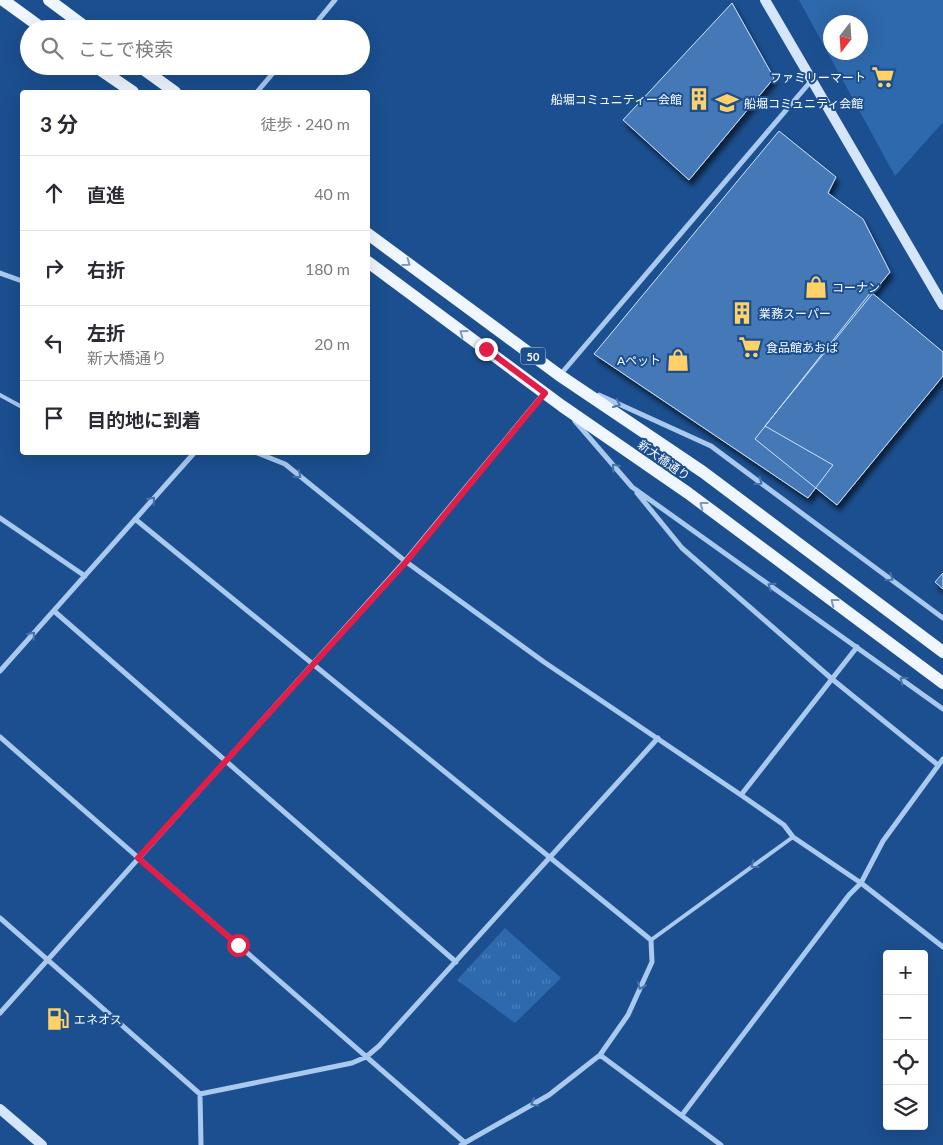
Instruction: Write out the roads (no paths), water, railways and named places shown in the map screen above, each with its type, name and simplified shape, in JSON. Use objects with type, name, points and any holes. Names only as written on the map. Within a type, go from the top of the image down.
[{"type":"main road","points":[[3,0],[31,20]]},
{"type":"main road","points":[[49,0],[76,20]]},
{"type":"main road","points":[[108,75],[130,90]]},
{"type":"main road","points":[[151,75],[172,90]]},
{"type":"main road","name":"新大橋通り","points":[[370,235],[559,375],[703,472],[943,652]]},
{"type":"main road","name":"新大橋通り","points":[[370,263],[562,406],[688,493],[943,683]]},
{"type":"street","points":[[318,20],[335,0]]},
{"type":"street","points":[[766,0],[811,81],[943,305]]},
{"type":"street","points":[[259,90],[271,75]]},
{"type":"street","points":[[559,375],[811,81]]},
{"type":"street","points":[[0,273],[20,280]]},
{"type":"street","points":[[573,383],[711,446],[943,618]]},
{"type":"street","points":[[0,1013],[406,562],[545,393]]},
{"type":"street","points":[[562,406],[682,548],[832,678],[938,765]]},
{"type":"street","points":[[0,671],[193,455]]},
{"type":"street","points":[[262,455],[285,464],[406,562],[544,662],[741,794],[784,826],[793,837],[862,883],[943,947]]},
{"type":"street","points":[[632,487],[943,709]]},
{"type":"street","points":[[0,518],[85,576]]},
{"type":"street","points":[[0,737],[366,1057],[462,1144],[549,1094],[600,1055],[628,1016],[652,962],[651,940],[135,519]]},
{"type":"street","points":[[54,611],[456,962]]},
{"type":"street","points":[[741,794],[856,647]]},
{"type":"street","points":[[200,1094],[352,1063],[366,1057],[379,1046],[456,962],[658,738]]},
{"type":"street","points":[[682,1115],[849,895],[862,883],[883,841],[943,758]]},
{"type":"street","points":[[0,918],[200,1094],[200,1145]]},
{"type":"street","points":[[600,1055],[721,1145]]},
{"type":"street","points":[[0,1109],[42,1145]]},
{"type":"lane","points":[[0,395],[20,406]]},
{"type":"lane","points":[[651,940],[793,837]]},
{"type":"place","name":"ファミリーマート","points":[[883,77]]},
{"type":"place","name":"船堀コミュニティー会館","points":[[699,99]]},
{"type":"place","name":"船堀コミュニティ会館","points":[[727,103]]},
{"type":"place","name":"コーナン","points":[[816,287]]},
{"type":"place","name":"業務スーパー","points":[[742,313]]},
{"type":"place","name":"食品館あおば","points":[[750,347]]},
{"type":"place","name":"Aペット","points":[[678,360]]},
{"type":"place","name":"エネオス","points":[[58,1019]]}]
